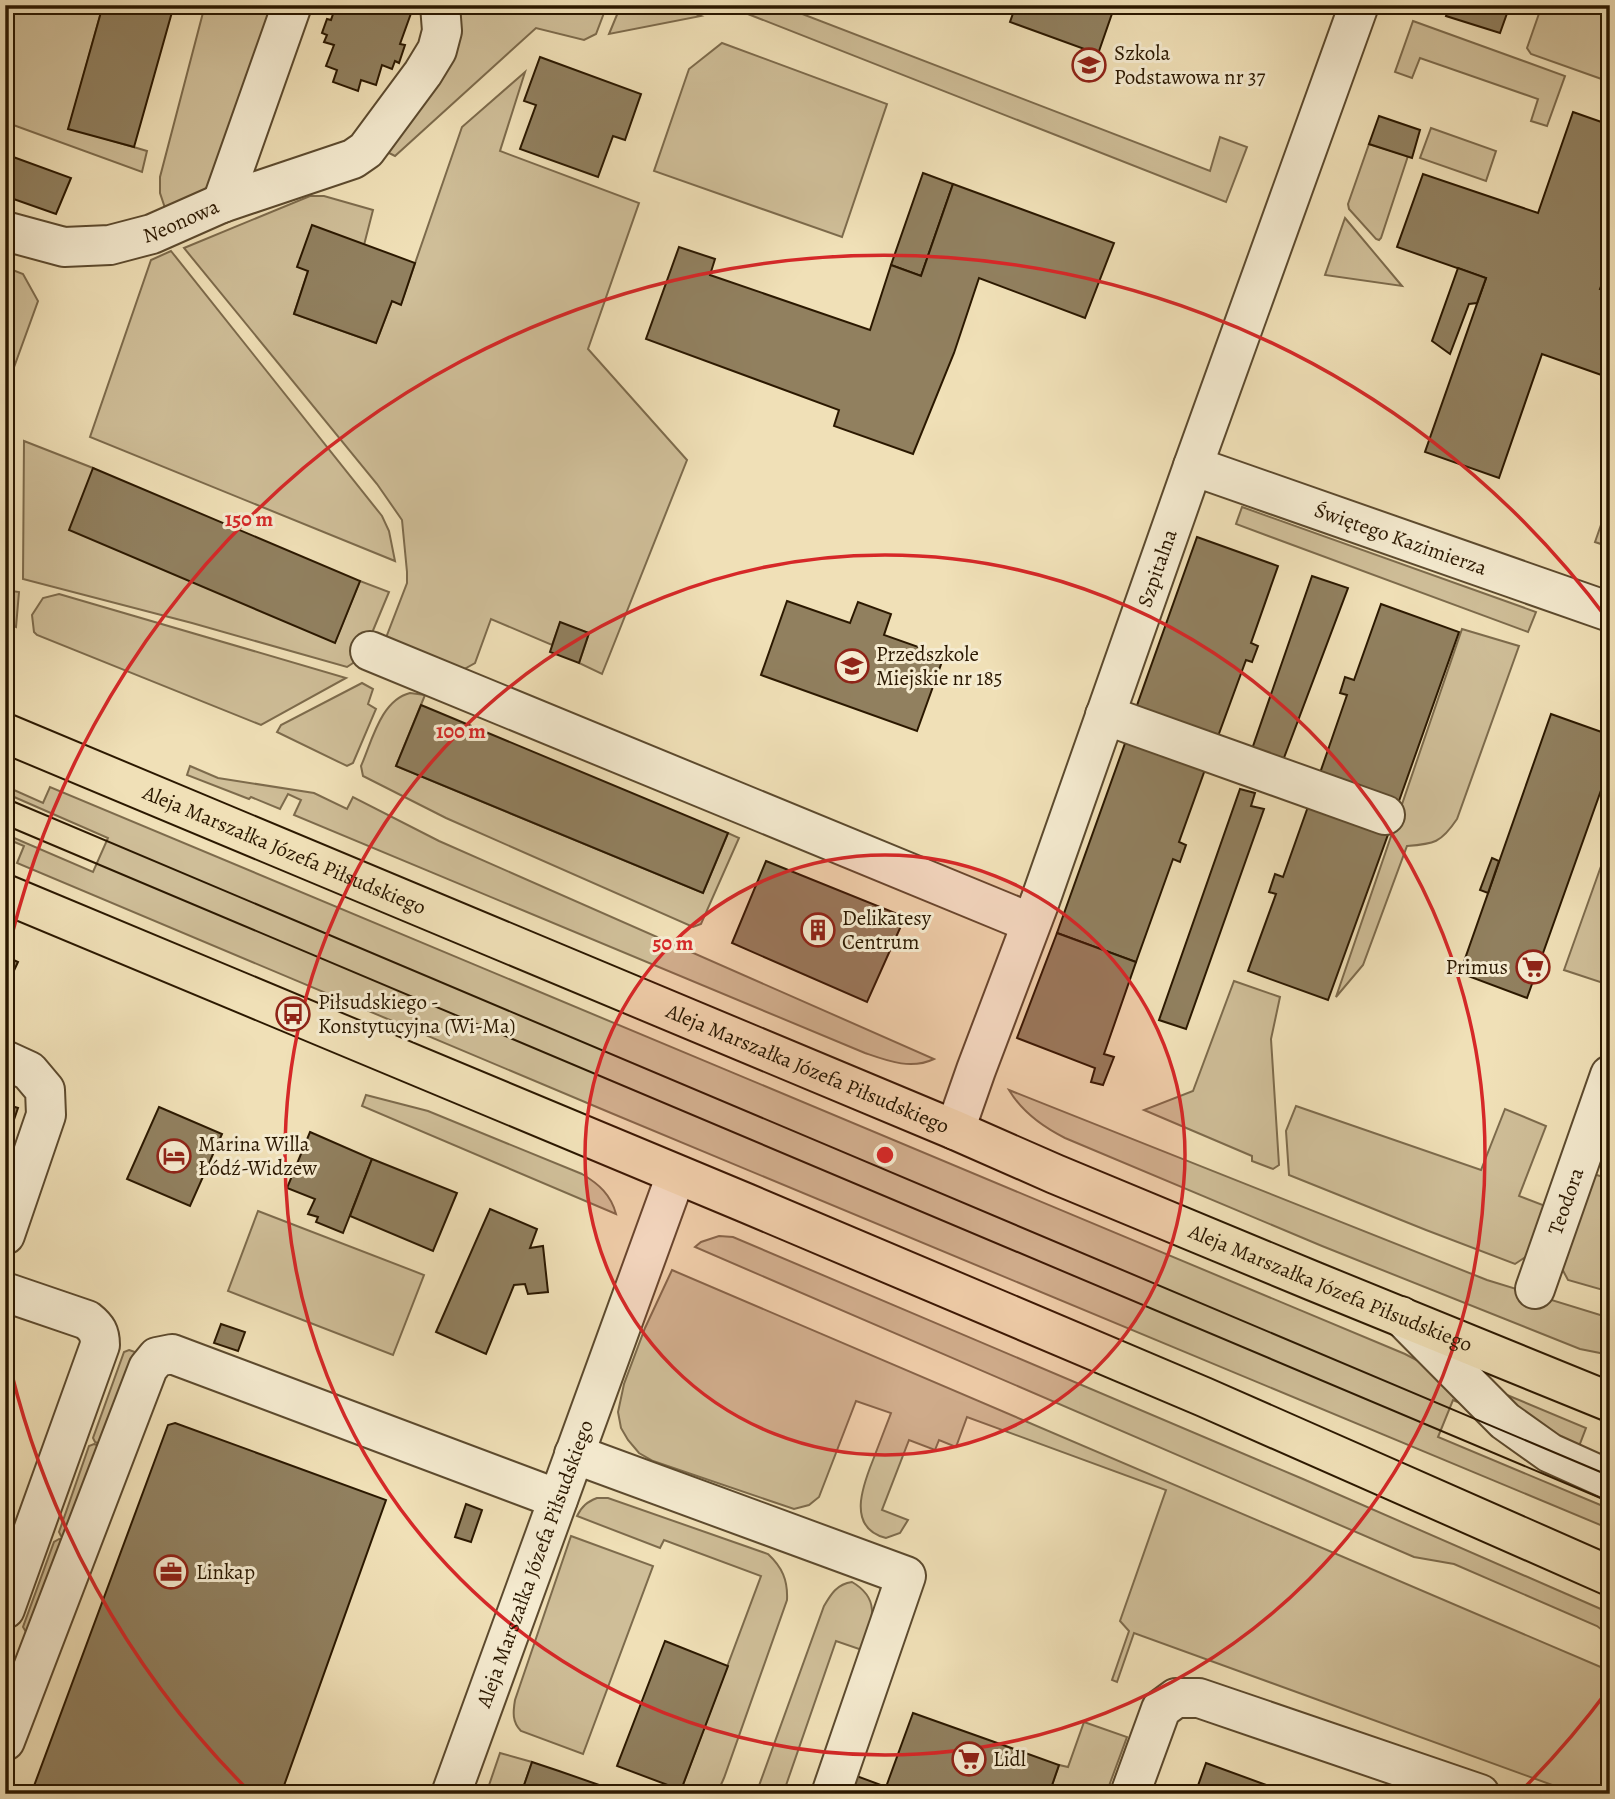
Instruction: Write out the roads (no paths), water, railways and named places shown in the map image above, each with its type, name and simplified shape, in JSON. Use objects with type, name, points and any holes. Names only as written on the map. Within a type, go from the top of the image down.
[{"type":"main road","name":"Aleja Marszałka Józefa Piłsudskiego","points":[[5,733],[955,1130],[1068,1180],[1610,1402]]},
{"type":"main road","points":[[5,894],[1204,1397],[1610,1576]]},
{"type":"street","points":[[222,202],[292,5]]},
{"type":"street","name":"Neonowa","points":[[5,230],[64,247],[110,245],[165,229],[222,202],[353,159],[366,150],[437,50],[442,31],[440,5]]},
{"type":"street","name":"Szpitalna","points":[[955,1130],[1359,5]]},
{"type":"street","name":"Świętego Kazimierza","points":[[1192,466],[1610,612]]},
{"type":"street","points":[[370,651],[1031,923]]},
{"type":"street","points":[[1105,715],[1385,815]]},
{"type":"street","points":[[5,1060],[29,1071],[45,1090],[46,1115],[5,1235]]},
{"type":"street","name":"Teodora","points":[[1535,1289],[1610,1075]]},
{"type":"street","name":"Aleja Marszałka Józefa Piłsudskiego","points":[[451,1794],[676,1175]]},
{"type":"street","points":[[5,1292],[87,1320],[96,1326],[100,1335],[100,1345],[6,1605]]},
{"type":"street","points":[[1401,1316],[1505,1421],[1550,1453],[1610,1480]]},
{"type":"street","points":[[5,1741],[148,1368],[157,1357],[172,1354],[558,1500]]},
{"type":"street","points":[[574,1454],[906,1576],[831,1794]]},
{"type":"street","points":[[1130,1794],[1161,1709],[1176,1698],[1199,1698],[1480,1794]]},
{"type":"tram line","points":[[5,798],[1610,1476]]},
{"type":"tram line","points":[[5,825],[1610,1502]]},
{"type":"place","name":"Szkola Podstawowa nr 37","points":[[1089,65]]},
{"type":"place","name":"Przedszkole Miejskie nr 185","points":[[852,666]]},
{"type":"place","name":"Delikatesy Centrum","points":[[818,930]]},
{"type":"place","name":"Primus","points":[[1533,967]]},
{"type":"place","name":"Piłsudskiego - Konstytucyjna (Wi-Ma)","points":[[293,1014]]},
{"type":"place","name":"Marina Willa Łódź-Widzew","points":[[174,1156]]},
{"type":"place","name":"Linkap","points":[[171,1572]]},
{"type":"place","name":"Lidl","points":[[969,1759]]}]
